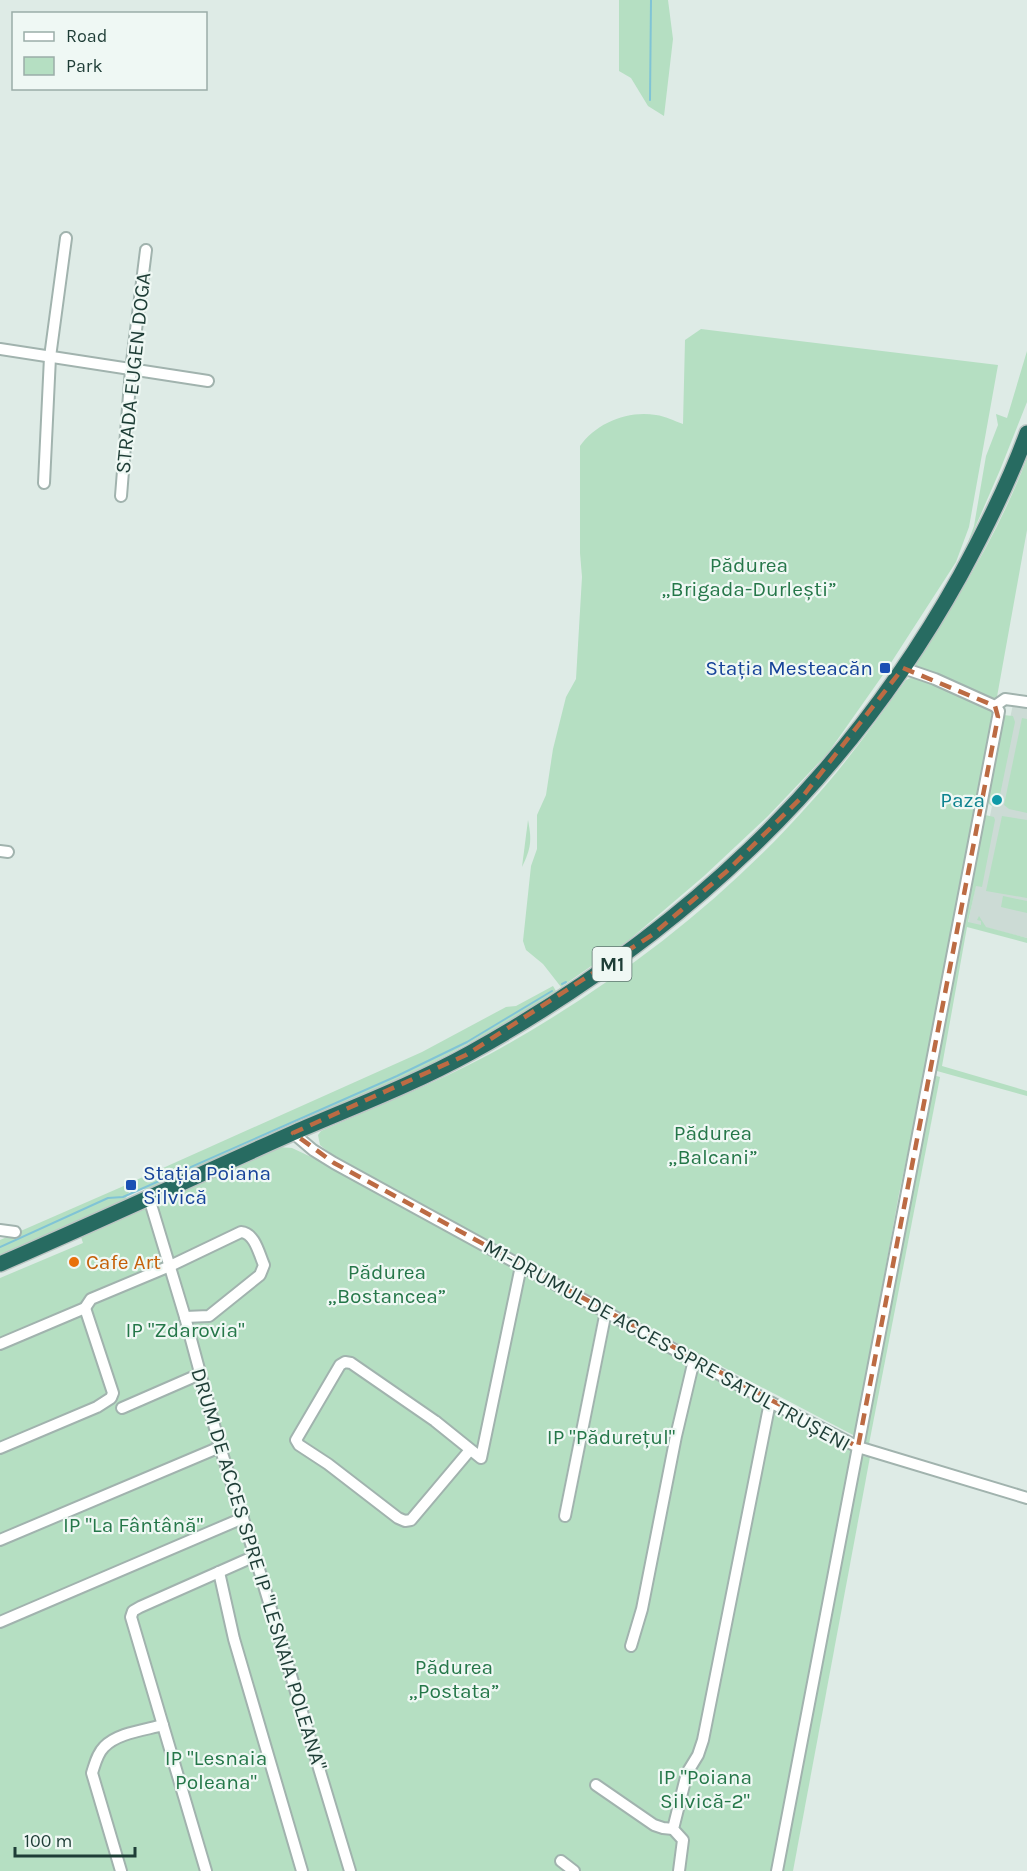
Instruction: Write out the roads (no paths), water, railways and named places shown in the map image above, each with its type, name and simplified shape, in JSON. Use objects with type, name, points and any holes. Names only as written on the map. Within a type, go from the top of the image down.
[{"type":"highway","name":"M1","points":[[0,1264],[466,1055],[565,996],[652,935],[726,872],[803,796],[851,740],[903,668],[943,606],[1005,486],[1027,434]]},
{"type":"street","points":[[44,483],[50,357],[66,238]]},
{"type":"street","name":"STRADA EUGEN DOGA","points":[[121,496],[131,370],[146,250]]},
{"type":"street","points":[[0,349],[208,381]]},
{"type":"street","points":[[903,668],[935,679],[995,706],[999,711],[858,1447],[1027,1498]]},
{"type":"street","points":[[995,706],[1005,699],[1027,702]]},
{"type":"street","name":"M1-DRUMUL DE ACCES SPRE SATUL TRUȘENI","points":[[293,1133],[313,1150],[334,1163],[770,1402],[858,1447],[777,1871]]},
{"type":"street","name":"DRUM DE ACCES SPRE IP \"LESNAIA POLEANA\"","points":[[149,1197],[185,1317],[220,1447],[350,1871]]},
{"type":"street","points":[[0,1230],[15,1232]]},
{"type":"street","points":[[0,1344],[85,1308],[91,1299],[170,1266],[241,1232],[247,1233],[252,1237],[264,1265],[260,1275],[209,1316],[185,1317]]},
{"type":"street","points":[[470,1450],[411,1520],[405,1521],[299,1445],[296,1440],[340,1365],[345,1362],[435,1420],[481,1458],[521,1266]]},
{"type":"street","points":[[0,1448],[97,1407],[111,1398],[112,1393],[85,1308]]},
{"type":"street","points":[[565,1516],[606,1311]]},
{"type":"street","points":[[631,1646],[642,1610],[676,1436],[694,1360]]},
{"type":"street","points":[[122,1408],[200,1374]]},
{"type":"street","points":[[673,1829],[687,1773],[698,1755],[703,1740],[770,1402]]},
{"type":"street","points":[[0,1540],[220,1447]]},
{"type":"street","points":[[0,1622],[243,1518]]},
{"type":"street","points":[[206,1871],[131,1617],[133,1611],[140,1607],[255,1556]]},
{"type":"street","points":[[219,1572],[234,1639],[302,1871]]},
{"type":"street","points":[[121,1871],[92,1773],[96,1759],[103,1747],[114,1739],[163,1725]]},
{"type":"street","points":[[596,1785],[654,1825],[673,1829],[683,1840],[679,1871]]},
{"type":"street","points":[[561,1861],[574,1871]]},
{"type":"waterway","points":[[650,100],[651,0]]},
{"type":"waterway","points":[[562,984],[566,982]]},
{"type":"waterway","points":[[0,1247],[108,1198],[123,1197],[397,1076],[467,1042],[552,991]]},
{"type":"place","name":"Stația Mesteacăn","points":[[885,668]]},
{"type":"place","name":"Paza","points":[[997,800]]},
{"type":"place","name":"Stația Poiana Silvică","points":[[131,1185]]},
{"type":"place","name":"Cafe Art","points":[[74,1262]]},
{"type":"park label","name":"Pădurea „Brigada-Durlești”","points":[[749,577]]},
{"type":"park label","name":"Pădurea „Balcani”","points":[[713,1145]]},
{"type":"park label","name":"Pădurea „Bostancea”","points":[[387,1284]]},
{"type":"park label","name":"IP \"Zdarovia\"","points":[[185,1330]]},
{"type":"park label","name":"IP \"Pădurețul\"","points":[[611,1437]]},
{"type":"park label","name":"IP \"La Fântână\"","points":[[133,1525]]},
{"type":"park label","name":"Pădurea „Postata”","points":[[454,1679]]},
{"type":"park label","name":"IP \"Lesnaia Poleana\"","points":[[216,1770]]},
{"type":"park label","name":"IP \"Poiana Silvică-2\"","points":[[705,1789]]}]
